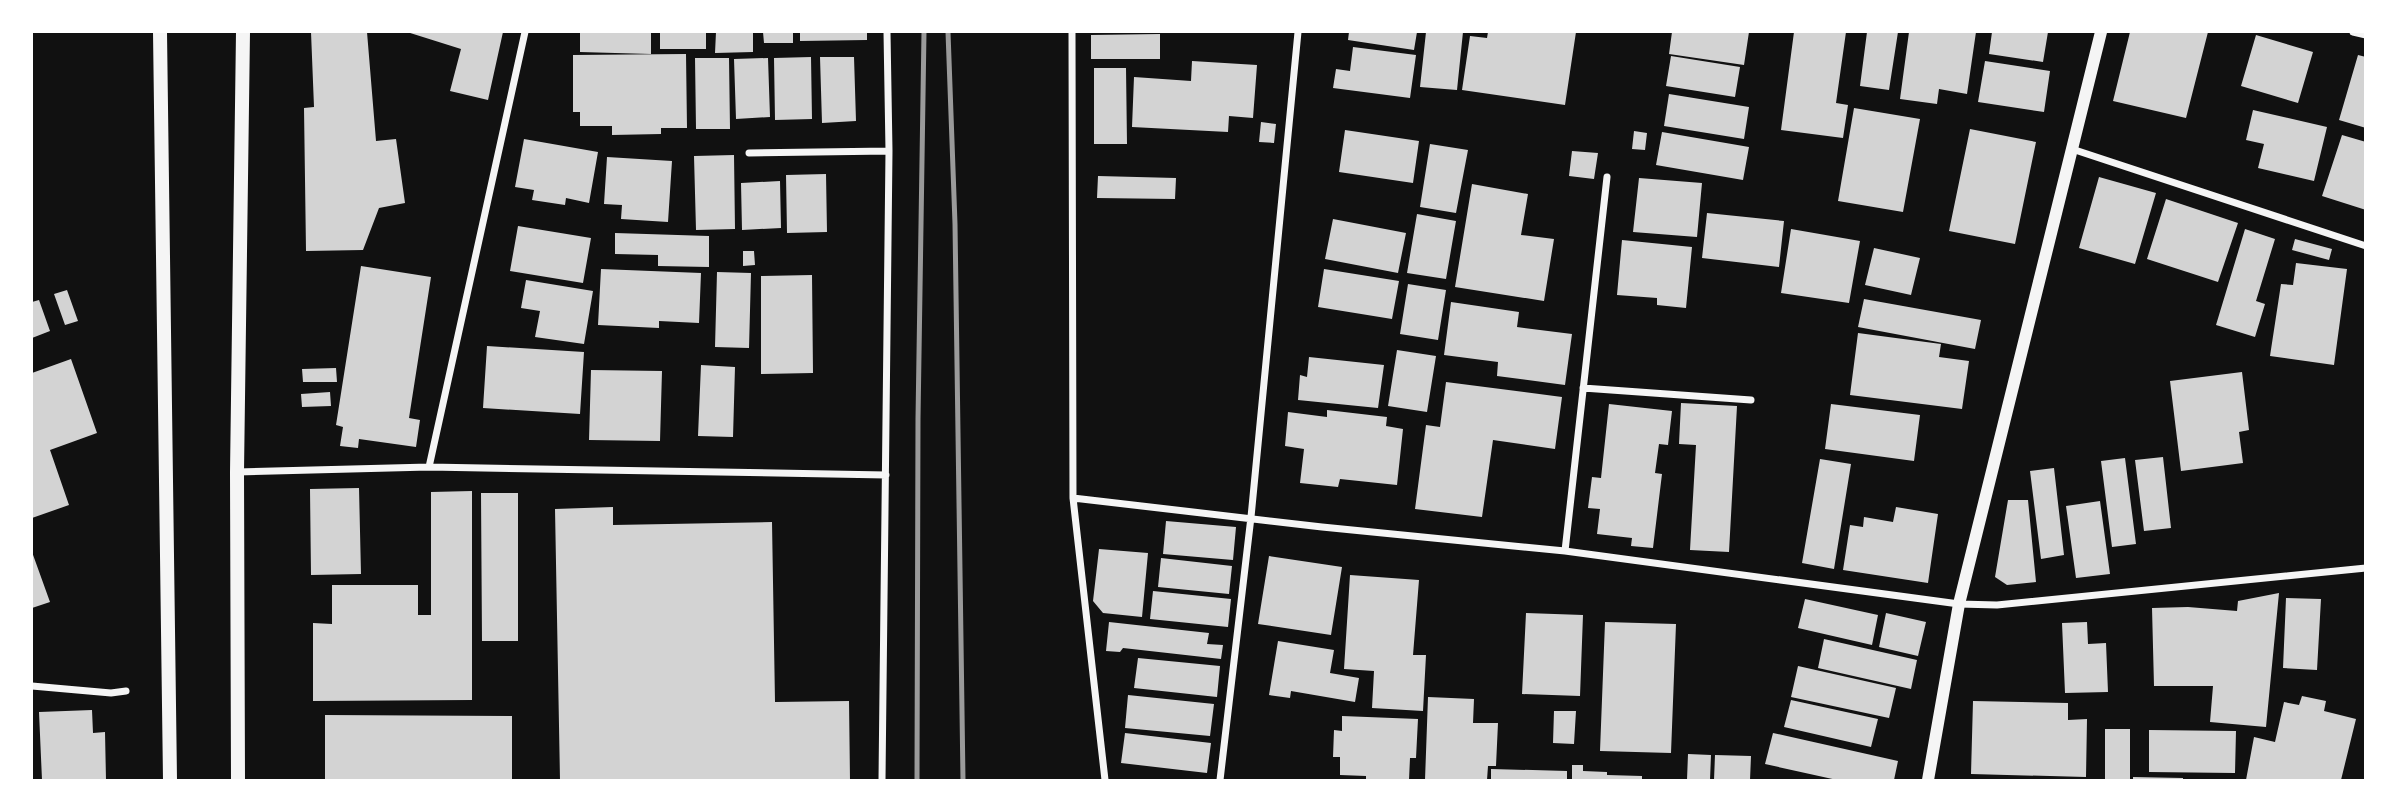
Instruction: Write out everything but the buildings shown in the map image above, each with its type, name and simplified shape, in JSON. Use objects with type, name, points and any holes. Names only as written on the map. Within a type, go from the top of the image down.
[{"type":"main road","points":[[160,32],[170,780]]},
{"type":"main road","points":[[238,780],[237,472],[243,32]]},
{"type":"street","points":[[429,467],[525,32]]},
{"type":"street","points":[[882,780],[889,151],[887,32]]},
{"type":"street","points":[[1072,32],[1073,498],[1105,780]]},
{"type":"street","points":[[1220,780],[1251,517],[1298,32]]},
{"type":"street","points":[[1928,780],[1959,604],[2102,32]]},
{"type":"street","points":[[2353,32],[2365,36]]},
{"type":"street","points":[[2071,149],[2365,246]]},
{"type":"street","points":[[749,153],[889,151]]},
{"type":"street","points":[[1565,551],[1607,177]]},
{"type":"street","points":[[1583,388],[1751,400]]},
{"type":"street","points":[[237,472],[429,467],[886,475]]},
{"type":"street","points":[[1073,498],[1322,527],[1565,551],[1959,604],[1997,606],[2365,568]]},
{"type":"street","points":[[32,686],[111,694],[126,691]]},
{"type":"railway","points":[[917,780],[918,419],[924,32]]},
{"type":"railway","points":[[948,32],[955,224],[963,780]]}]
